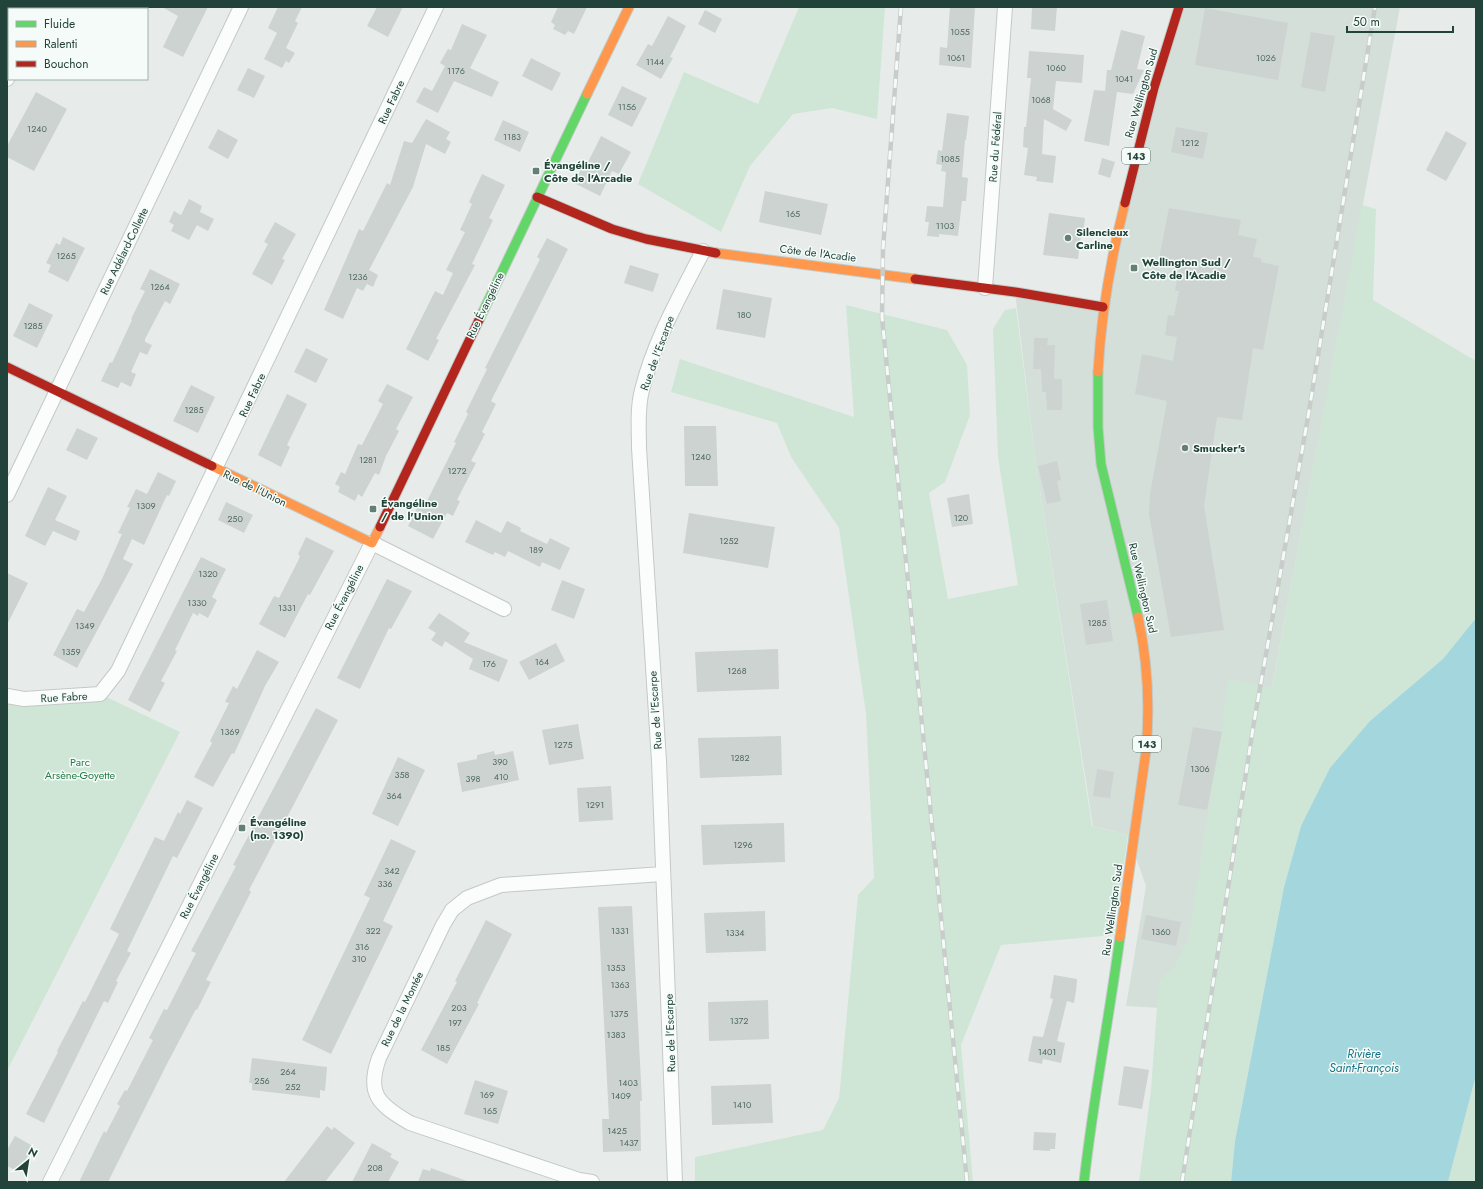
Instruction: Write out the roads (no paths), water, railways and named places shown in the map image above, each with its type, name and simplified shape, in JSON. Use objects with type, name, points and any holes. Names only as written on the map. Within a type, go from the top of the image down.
[{"type":"street","name":"Rue Adélard-Collette","points":[[7,495],[241,7]]},
{"type":"street","name":"Rue Fabre","points":[[7,696],[24,699],[100,694],[118,671],[436,7]]},
{"type":"street","name":"Rue Évangéline","points":[[50,1182],[372,543],[629,7]]},
{"type":"street","name":"Rue du Fédéral","points":[[985,288],[1005,7]]},
{"type":"street","name":"Rue Wellington Sud","points":[[1084,1182],[1092,1110],[1112,995],[1146,751],[1149,719],[1148,675],[1142,639],[1110,502],[1098,441],[1098,363],[1103,307],[1115,244],[1137,153],[1180,7]]},
{"type":"street","name":"Côte de l'Acadie","points":[[537,197],[612,229],[646,239],[703,251],[985,288],[1103,307]]},
{"type":"street","name":"Rue de l'Escarpe","points":[[675,1182],[659,761],[639,448],[639,411],[642,391],[666,324],[703,251]]},
{"type":"street","name":"Rue de l'Union","points":[[7,367],[504,608]]},
{"type":"street","name":"Rue de la Montée","points":[[592,1182],[572,1177],[410,1123],[390,1112],[380,1101],[373,1086],[374,1071],[378,1058],[442,925],[452,910],[467,898],[502,885],[663,874]]},
{"type":"water","name":"Rivière Saint-François","points":[[1476,618],[1476,1075],[1448,1182],[1231,1182],[1235,1141],[1284,887],[1301,826],[1330,768],[1370,721],[1443,659]]},
{"type":"railway","points":[[901,7],[883,249],[882,317],[967,1182]]},
{"type":"railway","points":[[1182,1182],[1254,722],[1308,417],[1375,7]]},
{"type":"place","name":"Évangéline / Côte de l'Arcadie","points":[[536,171]]},
{"type":"place","name":"Silencieux Carline","points":[[1068,238]]},
{"type":"place","name":"Wellington Sud / Côte de l'Acadie","points":[[1134,268]]},
{"type":"place","name":"Smucker's","points":[[1185,448]]},
{"type":"place","name":"Évangéline / de l'Union","points":[[373,509]]},
{"type":"place","name":"Évangéline (no. 1390)","points":[[242,828]]},
{"type":"park label","name":"Parc Arsène-Goyette","points":[[80,768]]}]
